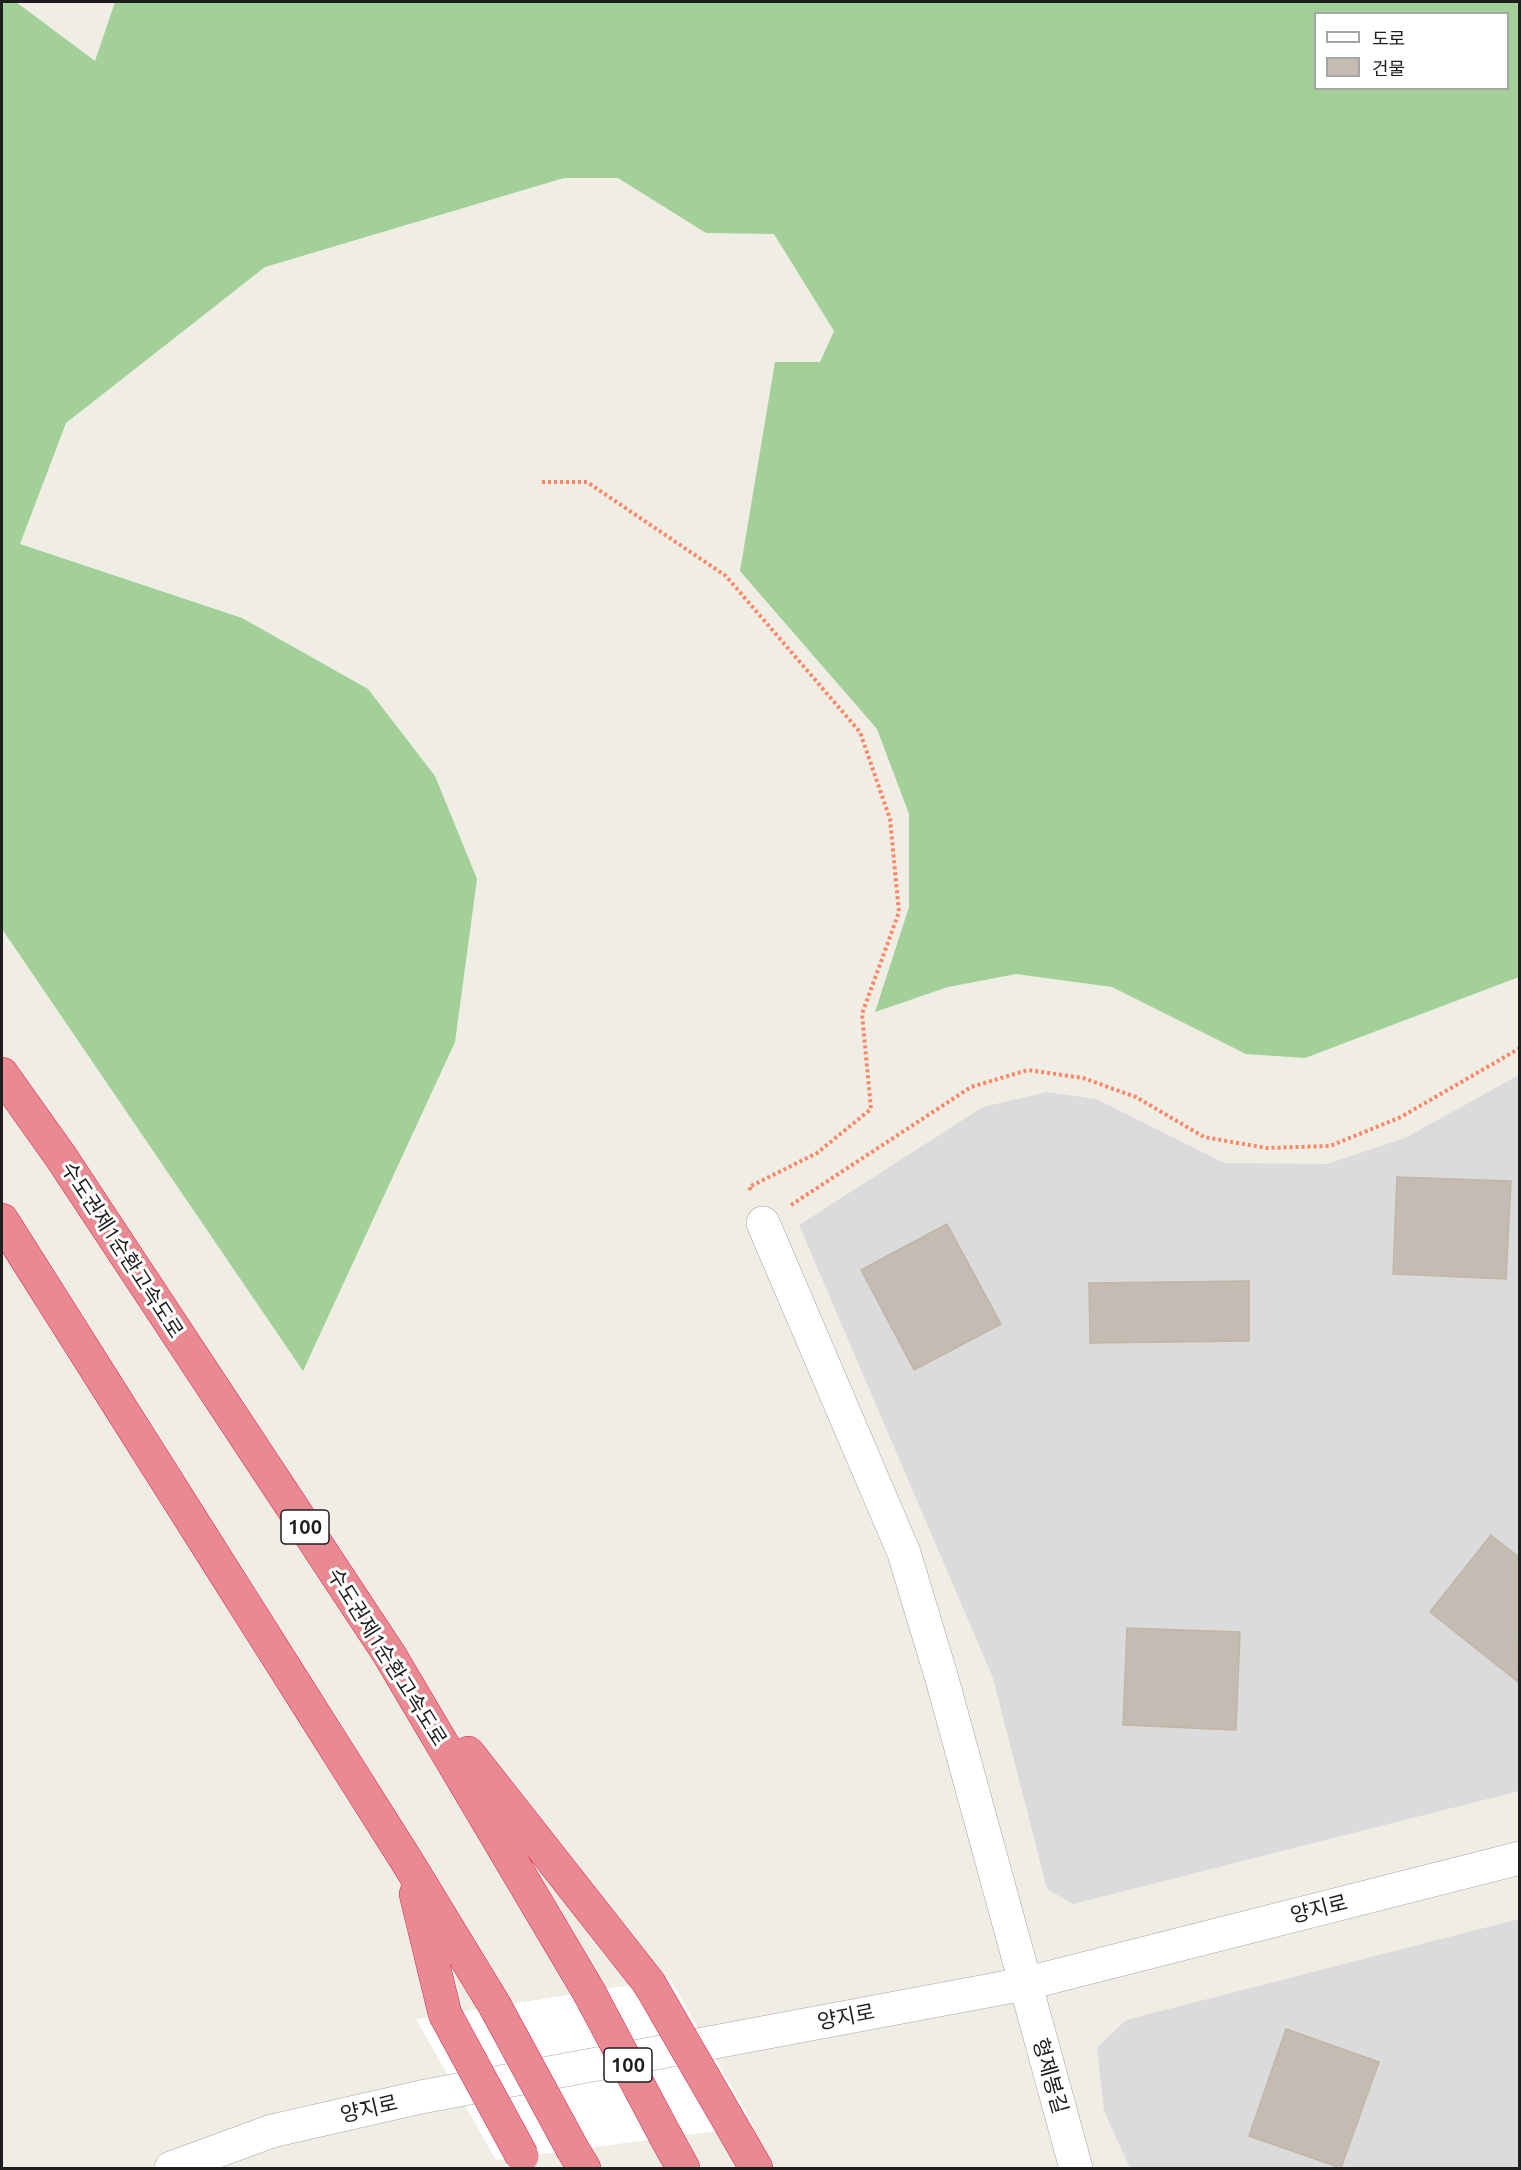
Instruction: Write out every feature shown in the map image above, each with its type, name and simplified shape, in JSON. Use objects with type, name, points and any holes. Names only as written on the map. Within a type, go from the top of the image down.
[{"type":"highway","name":"수도권제1순환고속도로","points":[[2,1074],[61,1157],[389,1654],[589,1992],[684,2169]]},
{"type":"highway","points":[[2,1220],[408,1863],[495,2006],[578,2159]]},
{"type":"highway","points":[[389,1654],[649,1983],[756,2169]]},
{"type":"highway","points":[[408,1863],[445,2014],[525,2162]]},
{"type":"street","name":"형제봉길","points":[[763,1223],[904,1553],[942,1680],[1076,2169]]},
{"type":"street","name":"양지로","points":[[171,2169],[273,2131],[421,2097],[1024,1984],[1520,1858]]},
{"type":"path","points":[[542,482],[587,482],[726,576],[860,732],[890,819],[899,912],[861,1014],[871,1109],[817,1153],[749,1186],[763,1223],[971,1087],[1028,1070],[1083,1078],[1136,1097],[1204,1137],[1266,1148],[1329,1146],[1401,1117],[1520,1048]]},
{"type":"shaded area","points":[[1519,1075],[1519,1791],[1073,1904],[1047,1889],[993,1678],[799,1225],[983,1107],[1047,1092],[1096,1099],[1224,1163],[1327,1164],[1405,1138]]},
{"type":"shaded area","points":[[1519,1919],[1519,2168],[1130,2168],[1104,2111],[1097,2048],[1126,2020]]},
{"type":"green space","points":[[2,2],[16,2],[95,61],[115,2],[1519,2],[1519,977],[1305,1058],[1246,1054],[1112,987],[1016,974],[948,987],[875,1012],[909,907],[909,814],[877,729],[740,571],[775,362],[820,362],[834,331],[774,234],[706,233],[618,178],[564,178],[265,267],[66,423],[20,544],[242,618],[368,689],[435,776],[477,879],[455,1042],[303,1371],[2,929]]},
{"type":"pier","points":[[670,1979],[754,2126],[496,2160],[416,2019]]},
{"type":"building","points":[[1397,1177],[1511,1181],[1506,1279],[1393,1274]]},
{"type":"building","points":[[947,1224],[1001,1324],[914,1370],[861,1270]]},
{"type":"building","points":[[1249,1281],[1249,1341],[1090,1343],[1089,1283]]},
{"type":"building","points":[[1491,1535],[1520,1558],[1518,1682],[1430,1612]]},
{"type":"building","points":[[1127,1628],[1240,1632],[1236,1730],[1123,1725]]},
{"type":"building","points":[[1286,2029],[1379,2062],[1341,2168],[1249,2136]]}]
